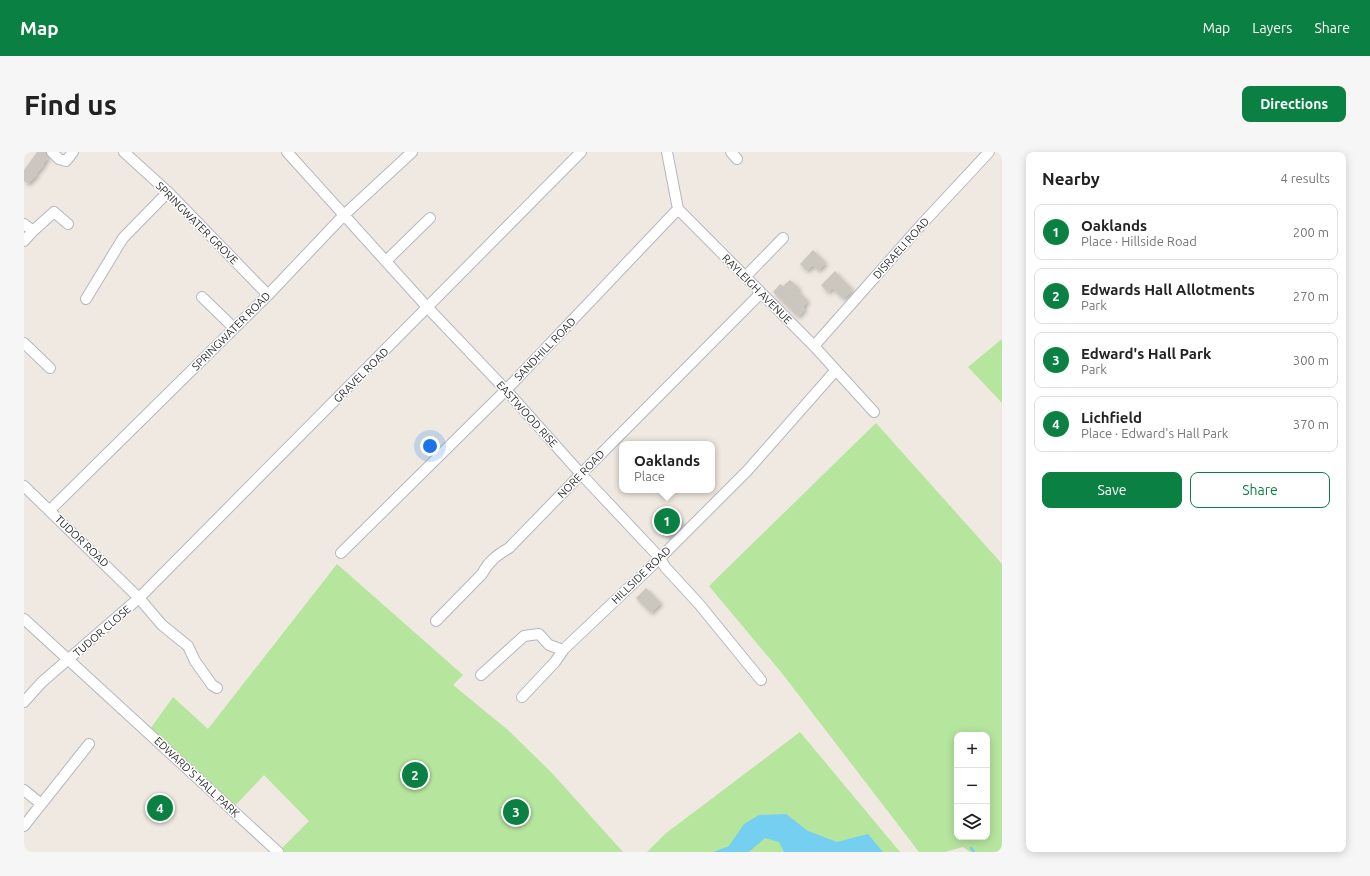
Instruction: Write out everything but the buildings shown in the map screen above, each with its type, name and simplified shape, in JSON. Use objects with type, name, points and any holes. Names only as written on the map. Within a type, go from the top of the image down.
[{"type":"street","points":[[52,152],[59,159],[66,161],[73,152]]},
{"type":"street","name":"SPRINGWATER GROVE","points":[[124,152],[168,192],[268,295]]},
{"type":"street","name":"EASTWOOD RISE","points":[[287,152],[428,308],[506,390],[581,474],[660,558],[665,567],[699,604],[761,680]]},
{"type":"street","name":"SPRINGWATER ROAD","points":[[50,510],[268,295],[344,215],[412,152]]},
{"type":"street","name":"GRAVEL ROAD","points":[[139,598],[581,152]]},
{"type":"street","points":[[667,152],[678,209]]},
{"type":"street","name":"DISRAELI ROAD","points":[[814,346],[922,224],[989,152]]},
{"type":"street","points":[[86,299],[123,238],[168,192]]},
{"type":"street","name":"RAYLEIGH AVENUE","points":[[678,209],[814,346],[874,412]]},
{"type":"street","name":"SANDHILL ROAD","points":[[341,553],[506,390],[678,209]]},
{"type":"street","points":[[24,241],[54,212],[68,224]]},
{"type":"street","points":[[386,261],[430,218]]},
{"type":"street","points":[[24,224],[33,231]]},
{"type":"street","points":[[745,276],[783,238]]},
{"type":"street","name":"NORE ROAD","points":[[436,621],[482,574],[487,565],[495,556],[509,548],[761,293]]},
{"type":"street","points":[[202,297],[234,328]]},
{"type":"street","points":[[24,343],[50,368]]},
{"type":"street","name":"HILLSIDE ROAD","points":[[522,697],[555,662],[564,649],[660,558],[747,471],[836,370]]},
{"type":"street","name":"TUDOR ROAD","points":[[24,486],[139,598]]},
{"type":"street","name":"TUDOR CLOSE","points":[[24,702],[42,682],[139,598],[162,625],[186,644],[199,667],[212,685],[217,688]]},
{"type":"street","name":"EDWARD'S HALL PARK","points":[[24,619],[278,852]]},
{"type":"street","points":[[481,675],[524,636],[539,634],[549,645],[564,649]]},
{"type":"street","points":[[24,826],[89,744]]},
{"type":"street","points":[[24,790],[41,804]]},
{"type":"green space","points":[[1002,339],[1002,403],[968,367]]},
{"type":"green space","points":[[876,423],[1002,564],[1002,852],[970,852],[963,847],[945,852],[919,852],[781,672],[709,586]]},
{"type":"green space","points":[[337,564],[463,675],[453,685],[508,730],[551,772],[623,852],[278,852],[309,821],[264,775],[232,809],[148,732],[173,697],[208,729]]},
{"type":"green space","points":[[800,732],[900,852],[647,852],[665,834]]},
{"type":"water","points":[[786,814],[808,831],[837,842],[868,834],[883,852],[784,852],[779,842],[765,838],[749,852],[713,852],[729,846],[744,824],[759,815]]},
{"type":"waterway","points":[[971,848],[974,852]]},
{"type":"place","name":"Oaklands","points":[[667,521]]},
{"type":"place","name":"Edwards Hall Allotments","points":[[415,775]]},
{"type":"place","name":"Lichfield","points":[[160,808]]},
{"type":"place","name":"Edward's Hall Park","points":[[516,812]]}]
